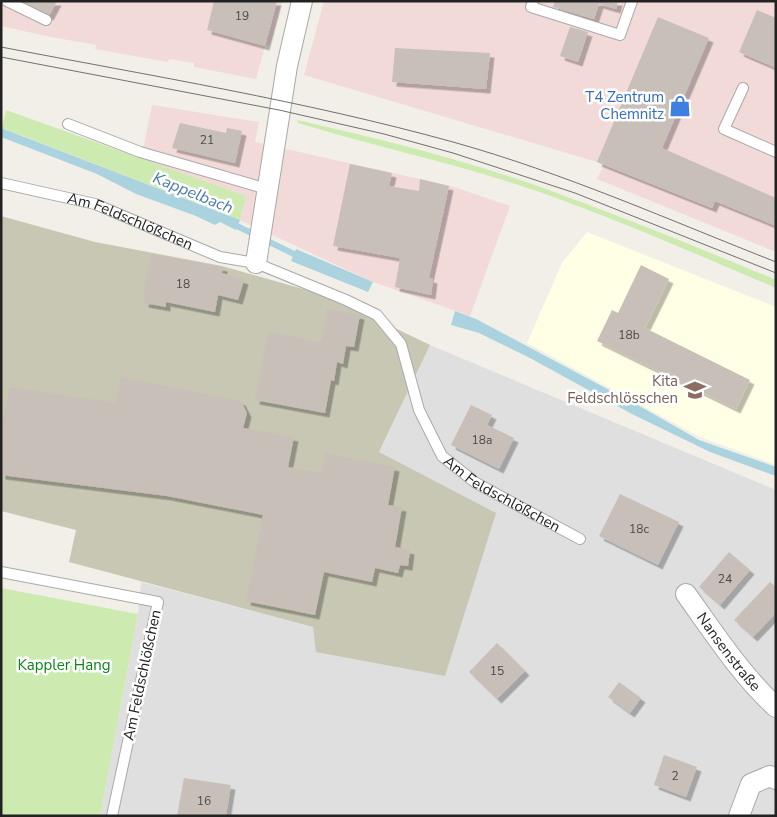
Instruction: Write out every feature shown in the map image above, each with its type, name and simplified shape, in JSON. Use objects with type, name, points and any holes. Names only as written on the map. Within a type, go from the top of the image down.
[{"type":"street","points":[[256,262],[287,66],[302,1]]},
{"type":"street","name":"Nansenstraße","points":[[686,594],[757,688],[776,707]]},
{"type":"street","points":[[739,816],[751,784],[770,776],[776,779]]},
{"type":"lane","points":[[7,1],[46,20]]},
{"type":"lane","points":[[533,1],[531,6],[620,34],[632,1]]},
{"type":"lane","points":[[743,88],[724,129],[776,152]]},
{"type":"lane","points":[[68,124],[140,152],[268,190]]},
{"type":"lane","name":"Am Feldschlößchen","points":[[1,183],[95,204],[220,257],[256,262],[346,300],[377,316],[401,344],[418,410],[442,456],[476,483],[580,539]]},
{"type":"lane","name":"Am Feldschlößchen","points":[[1,572],[158,602],[112,816]]},
{"type":"shaded area","points":[[1,1],[282,1],[270,45],[265,46],[256,79],[194,67],[194,63],[169,59],[168,62],[95,49],[96,45],[1,26]]},
{"type":"shaded area","points":[[324,1],[776,1],[776,252],[597,179],[604,165],[597,162],[304,75]]},
{"type":"shaded area","points":[[152,105],[259,122],[255,142],[451,186],[510,206],[470,316],[373,282],[240,220],[246,196],[141,159]]},
{"type":"shaded area","points":[[1,216],[95,242],[222,266],[331,297],[430,345],[379,452],[496,513],[445,676],[316,652],[313,627],[69,562],[76,530],[1,511]]},
{"type":"shaded area","name":"Kita Feldschlösschen","points":[[587,232],[776,307],[776,465],[700,437],[527,343],[562,263]]},
{"type":"shaded area","points":[[430,345],[776,490],[776,816],[100,816],[138,614],[141,582],[313,627],[379,452]]},
{"type":"green space","points":[[6,110],[246,196],[240,220],[2,128]]},
{"type":"green space","points":[[297,120],[423,151],[546,189],[776,280],[776,288],[644,232],[543,193],[483,174],[301,124]]},
{"type":"green space","name":"Kappler Hang","points":[[1,588],[138,614],[100,816],[1,816]]},
{"type":"water","points":[[1,128],[240,220],[236,230],[220,222],[215,225],[136,194],[97,174],[1,137]]},
{"type":"water","points":[[296,249],[373,282],[368,292],[291,261]]},
{"type":"water","points":[[455,311],[476,319],[699,440],[776,467],[776,476],[710,452],[632,414],[530,358],[479,333],[451,325]]},
{"type":"building","points":[[21,1],[57,1],[49,16]]},
{"type":"building","points":[[214,1],[277,1],[265,46],[207,30]]},
{"type":"building","points":[[555,1],[618,1],[616,9],[599,4],[594,19],[553,7]]},
{"type":"building","points":[[757,10],[776,18],[776,68],[739,52]]},
{"type":"building","points":[[658,17],[709,38],[662,148],[776,198],[776,226],[715,201],[712,208],[597,162]]},
{"type":"building","points":[[570,27],[588,32],[578,62],[560,56]]},
{"type":"building","points":[[395,48],[490,53],[486,89],[392,82]]},
{"type":"building","points":[[180,123],[226,133],[227,128],[242,131],[235,163],[172,148]]},
{"type":"building","points":[[350,164],[392,173],[389,186],[419,191],[420,179],[449,186],[429,278],[433,279],[431,295],[395,287],[400,258],[333,246]]},
{"type":"building","points":[[151,254],[223,267],[222,273],[244,280],[238,300],[218,295],[215,312],[166,302],[166,307],[144,303],[145,298],[143,298]]},
{"type":"building","points":[[641,265],[669,279],[645,328],[750,380],[736,409],[597,341],[612,310],[618,313]]},
{"type":"building","points":[[327,309],[360,315],[354,347],[346,346],[343,364],[337,362],[334,381],[331,380],[325,413],[255,400],[268,332],[321,342]]},
{"type":"building","points":[[121,377],[241,401],[247,413],[243,428],[294,437],[288,467],[321,473],[325,453],[395,467],[388,505],[402,507],[395,547],[410,550],[408,566],[400,565],[398,573],[375,568],[372,582],[324,572],[315,615],[246,601],[263,515],[167,496],[1,475],[1,429],[10,387],[116,403]]},
{"type":"building","points":[[471,405],[492,415],[487,425],[514,438],[499,469],[451,445]]},
{"type":"building","points":[[620,494],[679,522],[658,565],[599,536]]},
{"type":"building","points":[[729,552],[750,570],[720,605],[699,587]]},
{"type":"building","points":[[770,582],[776,587],[776,613],[753,637],[734,620]]},
{"type":"building","points":[[497,643],[525,671],[497,699],[469,672]]},
{"type":"building","points":[[619,682],[641,698],[630,713],[608,697]]},
{"type":"building","points":[[664,755],[697,767],[686,797],[654,785]]},
{"type":"building","points":[[184,778],[231,785],[226,816],[177,816]]},
{"type":"waterway","name":"Kappelbach","points":[[231,223],[300,257]]},
{"type":"tram line","points":[[1,47],[285,102],[397,127],[453,142],[494,154],[576,183],[776,262]]},
{"type":"tram line","points":[[1,57],[279,110],[384,134],[453,153],[575,193],[776,273]]},
{"type":"place","name":"T4 Zentrum Chemnitz","points":[[680,106]]},
{"type":"place","name":"Kita Feldschlösschen","points":[[695,390]]}]
